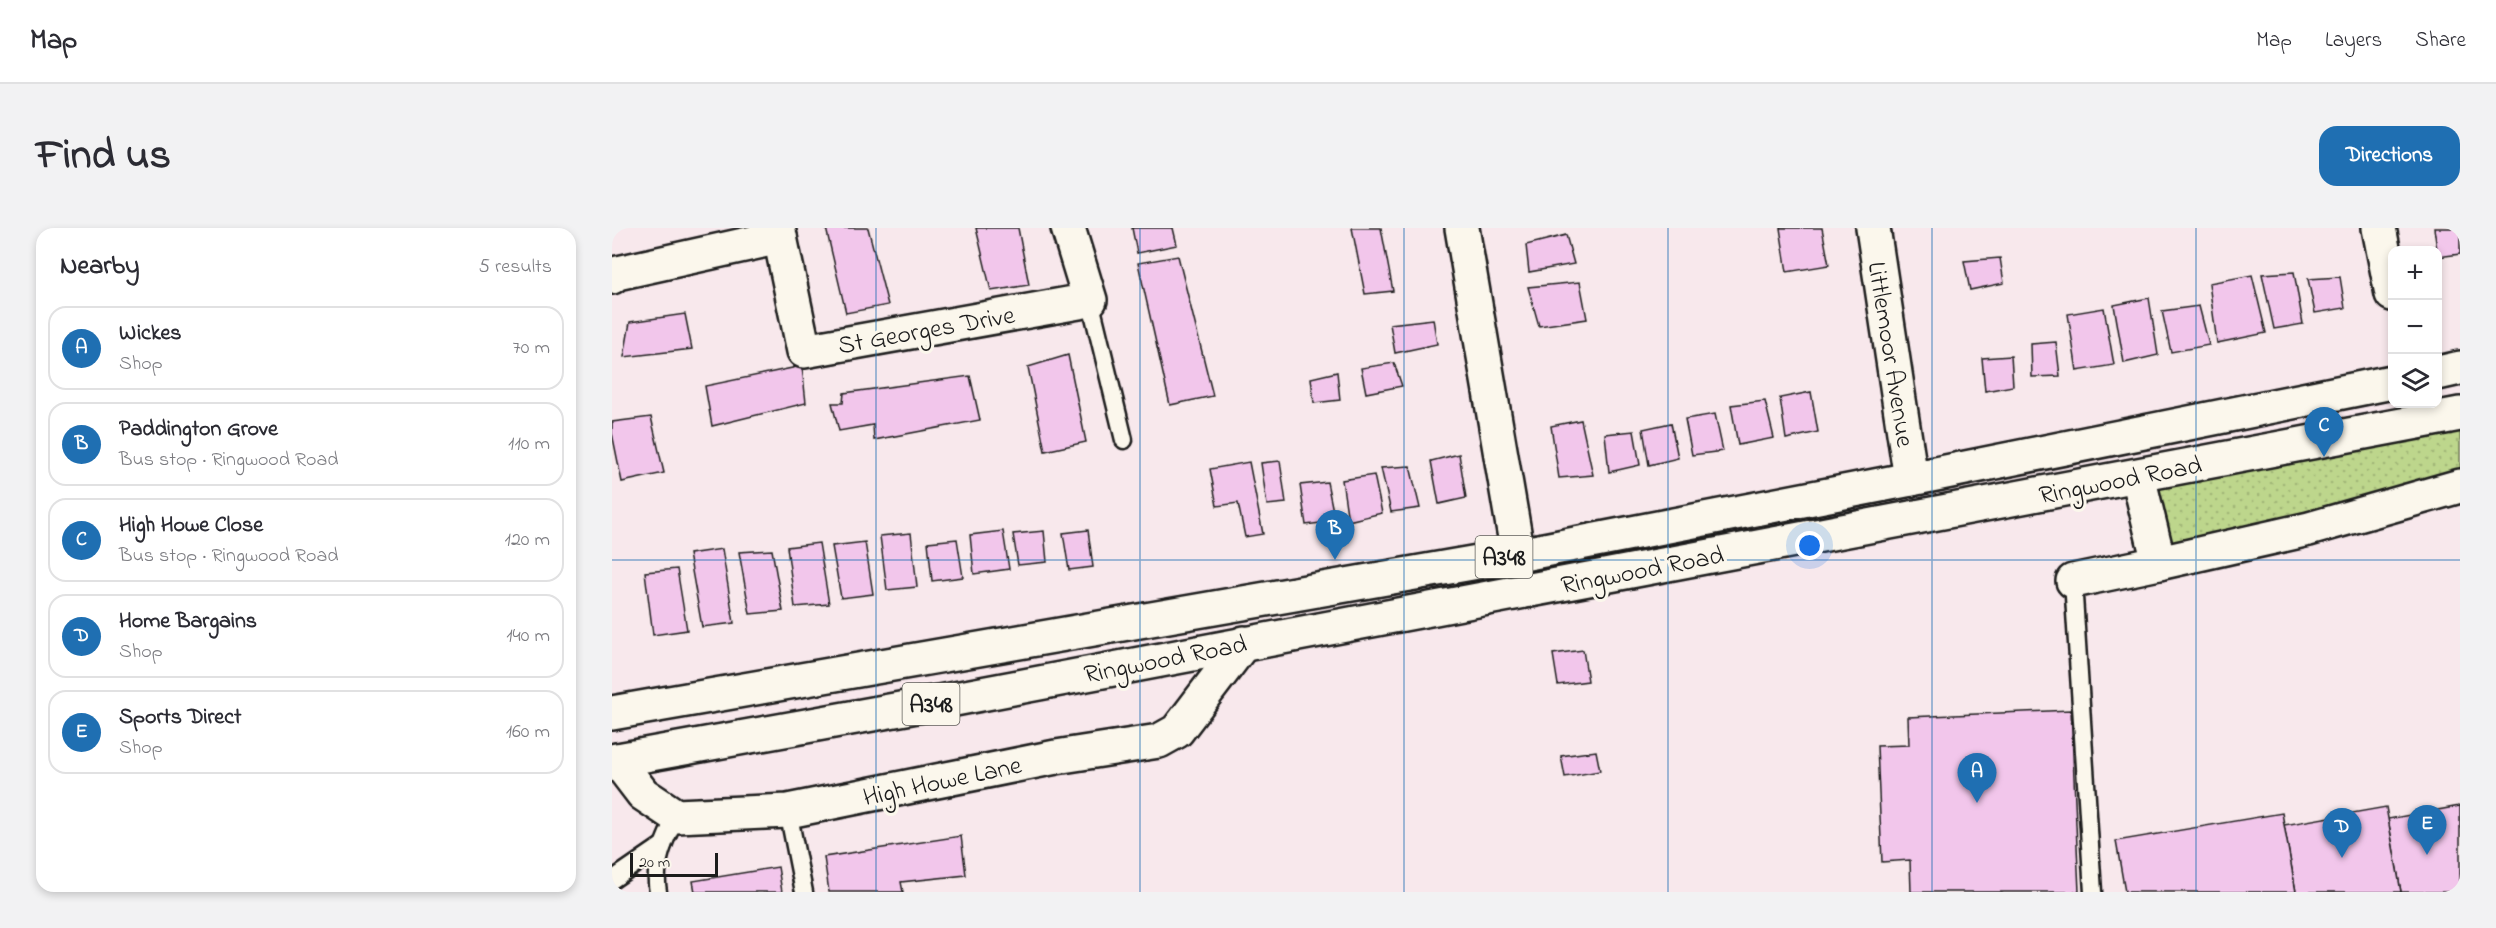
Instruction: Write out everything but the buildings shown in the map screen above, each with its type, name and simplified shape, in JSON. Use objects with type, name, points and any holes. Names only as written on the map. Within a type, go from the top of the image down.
[{"type":"main road","points":[[1068,228],[1089,300]]},
{"type":"main road","points":[[1462,228],[1518,555]]},
{"type":"main road","name":"Littlemoor Avenue","points":[[1873,228],[1911,479]]},
{"type":"main road","points":[[2379,228],[2388,274]]},
{"type":"main road","name":"St Georges Drive","points":[[612,277],[613,274],[779,233],[804,351],[1089,300]]},
{"type":"main road","points":[[2442,373],[2460,368]]},
{"type":"main road","name":"Ringwood Road","points":[[612,713],[1518,555],[2388,383]]},
{"type":"main road","name":"Ringwood Road","points":[[615,761],[2454,417]]},
{"type":"main road","points":[[2138,476],[2159,563]]},
{"type":"main road","points":[[2073,581],[2309,529],[2460,486]]},
{"type":"main road","name":"High Howe Lane","points":[[676,816],[788,811],[1056,757],[1160,741],[1177,731],[1244,643]]},
{"type":"main road","points":[[615,761],[643,794],[676,816]]},
{"type":"lane","points":[[1089,300],[1124,440]]},
{"type":"lane","points":[[2073,581],[2093,892]]},
{"type":"lane","points":[[788,811],[804,892]]},
{"type":"lane","points":[[658,892],[655,874],[663,845],[676,816]]},
{"type":"lane","points":[[612,880],[663,845]]},
{"type":"green space","points":[[2460,421],[2460,486],[2159,563],[2138,476]]},
{"type":"place","name":"High Howe Close","points":[[2324,457]]},
{"type":"place","name":"Paddington Grove","points":[[1335,560]]},
{"type":"place","name":"Wickes","points":[[1977,803]]},
{"type":"place","name":"Sports Direct","points":[[2427,855]]},
{"type":"place","name":"Home Bargains","points":[[2342,858]]}]
